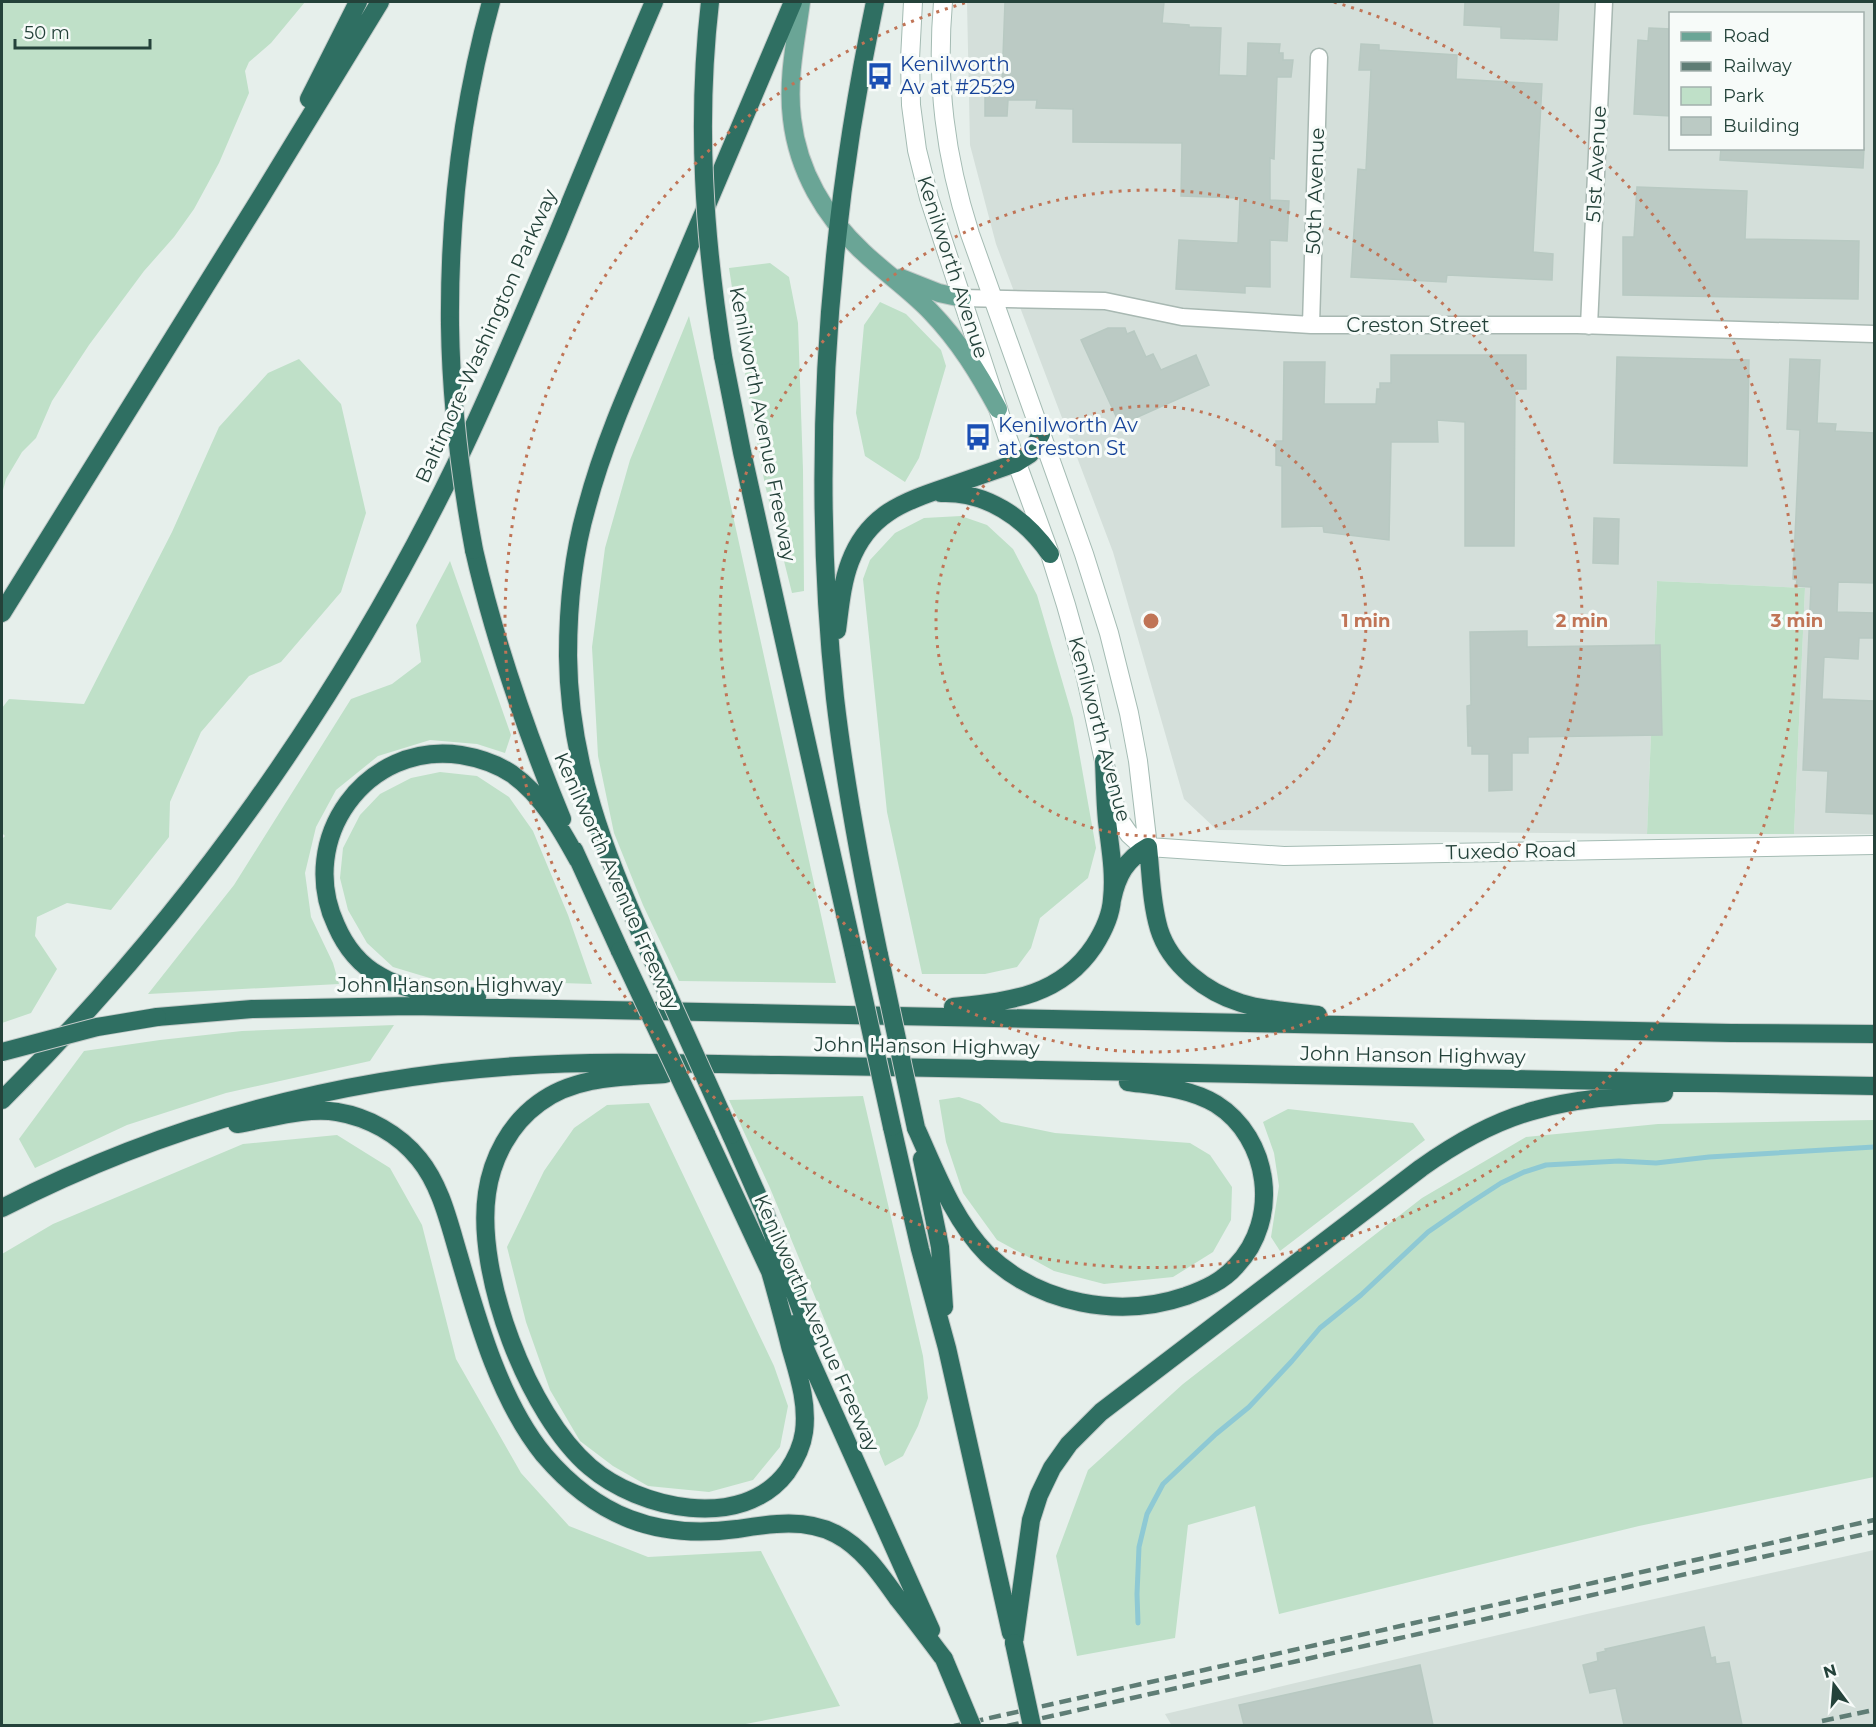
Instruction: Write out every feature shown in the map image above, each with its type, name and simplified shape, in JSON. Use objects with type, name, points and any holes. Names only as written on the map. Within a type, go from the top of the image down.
[{"type":"highway","points":[[259,200],[358,2]]},
{"type":"highway","points":[[2,613],[380,2]]},
{"type":"highway","name":"Kenilworth Avenue Freeway","points":[[491,2],[472,79],[458,176],[450,275],[455,419],[474,550],[489,613],[507,674],[578,860],[770,1271],[972,1725]]},
{"type":"highway","name":"Baltimore-Washington Parkway","points":[[2,1100],[123,970],[213,858],[290,752],[387,596],[481,412],[654,2]]},
{"type":"highway","name":"Kenilworth Avenue Freeway","points":[[710,2],[703,96],[703,189],[708,255],[723,356],[742,452],[892,1127],[920,1249],[947,1348],[1032,1725]]},
{"type":"highway","points":[[793,2],[605,450],[587,505],[575,558],[568,656],[578,753],[598,828],[618,883],[764,1210],[865,1482]]},
{"type":"highway","points":[[875,2],[858,90],[838,226],[829,326],[823,472],[825,551],[832,664],[849,799],[940,1247],[947,1348]]},
{"type":"highway","points":[[832,664],[847,570],[865,534],[879,518],[913,499],[1017,463],[1030,454],[1041,434]]},
{"type":"highway","points":[[913,499],[935,494],[957,493],[991,502],[1021,522],[1050,554]]},
{"type":"highway","points":[[568,1009],[410,988],[381,977],[356,956],[339,932],[328,903],[324,870],[326,852],[333,828],[355,792],[368,780],[397,763],[415,757],[442,754],[470,756],[487,761],[512,775],[532,792],[549,812],[578,860]]},
{"type":"highway","points":[[1104,761],[1106,818],[1113,877],[1112,900]]},
{"type":"highway","points":[[884,1015],[1004,1001],[1044,990],[1065,977],[1084,960],[1098,939],[1105,926],[1115,889],[1123,870],[1134,856],[1148,847],[1154,904],[1160,931],[1165,943],[1179,963],[1201,983],[1220,995],[1244,1004],[1400,1027]]},
{"type":"highway","name":"John Hanson Highway","points":[[2,1052],[64,1035],[157,1017],[220,1011],[411,1006],[1400,1027],[1875,1034]]},
{"type":"highway","name":"John Hanson Highway","points":[[2,1208],[95,1164],[162,1138],[237,1113],[313,1094],[389,1080],[473,1069],[549,1064],[780,1065],[1875,1086]]},
{"type":"highway","points":[[770,1271],[803,1396],[805,1421],[797,1458],[774,1487],[745,1502],[714,1508],[663,1504],[635,1494],[603,1478],[564,1441],[545,1412],[514,1349],[503,1317],[488,1254],[485,1209],[496,1160],[509,1134],[538,1103],[562,1089],[608,1078],[780,1065]]},
{"type":"highway","points":[[916,1128],[951,1204],[972,1237],[1001,1266],[1039,1289],[1061,1298],[1085,1303],[1132,1307],[1177,1299],[1208,1287],[1230,1273],[1253,1243],[1260,1225],[1264,1199],[1259,1158],[1254,1146],[1238,1123],[1216,1104],[1189,1092],[1055,1071]]},
{"type":"highway","points":[[1014,1643],[1034,1508],[1052,1468],[1078,1434],[1101,1412],[1421,1168],[1482,1131],[1537,1109],[1604,1098],[1766,1085]]},
{"type":"highway","points":[[162,1138],[320,1111],[336,1112],[365,1119],[392,1134],[418,1158],[434,1185],[449,1225],[478,1321],[508,1396],[543,1453],[575,1485],[613,1513],[668,1530],[704,1532],[759,1525],[793,1524],[823,1528],[838,1535],[870,1562],[944,1659]]},
{"type":"main road","points":[[801,2],[790,86],[794,135],[808,177],[822,204],[838,226],[862,252],[917,299],[948,331],[977,372],[998,409]]},
{"type":"main road","name":"Kenilworth Avenue","points":[[913,2],[910,37],[911,105],[918,150],[936,220],[998,409],[1050,554],[1084,669],[1119,818],[1128,834],[1140,844],[1148,847],[1138,761],[1115,656],[1084,554],[961,206],[948,150],[941,85],[941,33],[944,2]]},
{"type":"main road","points":[[888,273],[962,298]]},
{"type":"main road","name":"Tuxedo Road","points":[[1148,847],[1247,855],[1307,856],[1875,845]]},
{"type":"street","name":"51st Avenue","points":[[1589,326],[1604,2]]},
{"type":"street","name":"50th Avenue","points":[[1311,325],[1319,57]]},
{"type":"street","name":"Creston Street","points":[[962,298],[1098,301],[1131,305],[1182,317],[1311,325],[1589,326],[1875,334]]},
{"type":"shaded area","points":[[967,2],[1874,2],[1874,834],[1794,834],[1805,588],[1657,581],[1647,834],[1217,830],[1184,799],[1113,552],[996,244],[970,145]]},
{"type":"shaded area","points":[[1874,1550],[1874,1725],[1172,1726],[1165,1714],[1587,1614]]},
{"type":"green space","points":[[2,2],[305,2],[271,43],[249,62],[245,71],[249,93],[219,163],[194,209],[89,345],[52,401],[36,438],[22,452],[6,479],[2,494]]},
{"type":"green space","points":[[770,263],[789,277],[798,323],[804,591],[792,593],[765,485],[729,268]]},
{"type":"green space","points":[[880,302],[906,314],[941,350],[946,366],[919,458],[905,482],[865,456],[856,413],[864,325]]},
{"type":"green space","points":[[689,316],[836,983],[679,981],[643,905],[614,833],[598,756],[592,647],[605,548],[630,460]]},
{"type":"green space","points":[[299,359],[341,404],[366,513],[341,592],[281,662],[249,676],[201,732],[170,802],[169,837],[111,910],[67,903],[37,917],[35,936],[57,969],[31,1013],[2,1023],[2,839],[5,836],[2,833],[2,708],[9,699],[84,704],[172,532],[219,427],[268,373]]},
{"type":"green space","points":[[961,516],[987,525],[1013,549],[1037,595],[1073,718],[1096,848],[1088,878],[1040,918],[1031,948],[1017,967],[985,974],[922,974],[887,812],[863,579],[870,560],[895,533],[924,518]]},
{"type":"green space","points":[[450,561],[511,735],[505,753],[477,744],[430,740],[378,756],[336,790],[316,827],[305,873],[311,917],[333,963],[339,984],[148,994],[234,885],[351,699],[392,684],[421,662],[416,625]]},
{"type":"green space","points":[[1657,581],[1805,588],[1794,834],[1647,834]]},
{"type":"green space","points":[[440,772],[477,776],[509,797],[533,831],[568,915],[592,984],[433,979],[393,967],[367,943],[348,910],[340,878],[343,848],[360,815],[380,794],[411,778]]},
{"type":"green space","points":[[394,1025],[370,1061],[226,1093],[127,1125],[35,1168],[19,1139],[84,1051],[242,1031]]},
{"type":"green space","points":[[863,1096],[923,1356],[928,1398],[918,1426],[903,1456],[885,1466],[770,1188],[729,1100]]},
{"type":"green space","points":[[959,1097],[980,1104],[1001,1122],[1055,1133],[1190,1143],[1210,1155],[1232,1187],[1231,1220],[1213,1252],[1173,1277],[1104,1284],[1054,1271],[997,1240],[963,1193],[946,1142],[939,1100]]},
{"type":"green space","points":[[649,1103],[774,1366],[788,1406],[780,1447],[753,1480],[709,1492],[648,1486],[613,1466],[580,1441],[550,1390],[526,1322],[507,1247],[544,1171],[574,1128],[607,1105]]},
{"type":"green space","points":[[1288,1109],[1413,1123],[1425,1140],[1280,1251],[1271,1237],[1279,1186],[1274,1153],[1263,1122]]},
{"type":"green space","points":[[1874,1120],[1874,1477],[1639,1526],[1279,1614],[1255,1506],[1188,1525],[1175,1638],[1077,1656],[1056,1556],[1088,1470],[1183,1384],[1422,1198],[1526,1137],[1658,1124]]},
{"type":"green space","points":[[337,1135],[390,1168],[422,1225],[456,1359],[521,1473],[569,1526],[648,1557],[761,1551],[840,1706],[735,1726],[2,1725],[2,1254],[53,1224],[243,1144]]},
{"type":"building","points":[[1005,2],[1164,2],[1162,23],[1221,28],[1219,75],[1247,76],[1248,43],[1280,44],[1279,53],[1283,53],[1283,60],[1293,60],[1291,77],[1277,77],[1274,159],[1270,158],[1270,200],[1289,201],[1287,241],[1270,240],[1270,287],[1245,286],[1245,293],[1176,289],[1179,240],[1238,243],[1240,198],[1181,196],[1182,143],[1073,142],[1073,109],[1036,108],[1037,100],[1008,100],[1007,116],[985,116],[985,83],[1002,83]]},
{"type":"building","points":[[1465,2],[1559,2],[1557,40],[1501,38],[1501,27],[1464,25]]},
{"type":"building","points":[[1649,28],[1669,29],[1669,116],[1634,114],[1638,40],[1648,41]]},
{"type":"building","points":[[1361,44],[1379,45],[1379,50],[1457,55],[1456,79],[1542,84],[1533,252],[1553,254],[1552,280],[1447,275],[1446,282],[1351,277],[1358,169],[1366,170],[1371,70],[1359,70]]},
{"type":"building","points":[[1721,150],[1864,150],[1863,168],[1720,160]]},
{"type":"building","points":[[1637,187],[1747,191],[1745,239],[1859,241],[1858,299],[1623,295],[1623,237],[1634,237]]},
{"type":"building","points":[[1108,328],[1125,328],[1127,334],[1134,331],[1146,357],[1153,354],[1161,370],[1196,355],[1209,385],[1120,425],[1081,340]]},
{"type":"building","points":[[1391,355],[1526,355],[1526,389],[1515,389],[1514,546],[1465,546],[1465,422],[1437,420],[1438,442],[1391,442],[1389,540],[1324,532],[1323,526],[1282,527],[1282,466],[1276,465],[1276,441],[1283,441],[1284,362],[1325,362],[1324,404],[1376,404],[1377,389],[1380,389],[1380,383],[1391,383]]},
{"type":"building","points":[[1617,357],[1749,360],[1747,466],[1614,463]]},
{"type":"building","points":[[1790,359],[1820,360],[1817,423],[1836,424],[1835,431],[1875,433],[1875,583],[1838,582],[1837,612],[1875,613],[1875,638],[1859,638],[1858,659],[1824,657],[1822,699],[1875,701],[1875,814],[1826,812],[1828,771],[1803,770],[1811,587],[1796,586],[1797,580],[1793,579],[1800,430],[1787,429]]},
{"type":"building","points":[[1594,518],[1619,519],[1618,564],[1593,563]]},
{"type":"building","points":[[1527,631],[1527,647],[1660,645],[1662,735],[1528,737],[1528,753],[1512,753],[1512,790],[1489,791],[1489,754],[1472,754],[1472,746],[1468,746],[1467,706],[1471,705],[1470,632]]},
{"type":"building","points":[[1704,1627],[1711,1658],[1715,1657],[1716,1664],[1729,1662],[1742,1725],[1624,1725],[1616,1688],[1590,1693],[1583,1665],[1598,1661],[1597,1653],[1606,1651],[1605,1649]]},
{"type":"building","points":[[1420,1665],[1433,1725],[1244,1725],[1239,1705]]},
{"type":"waterway","points":[[1138,1623],[1139,1547],[1147,1514],[1163,1484],[1216,1434],[1249,1407],[1320,1328],[1361,1295],[1428,1232],[1501,1183],[1546,1165],[1619,1161],[1656,1163],[1709,1157],[1874,1147]]},
{"type":"railway","points":[[954,1726],[1874,1520]]},
{"type":"railway","points":[[1007,1726],[1874,1532]]},
{"type":"railway","points":[[1822,1721],[1874,1710]]},
{"type":"place","name":"Kenilworth Av at #2529","points":[[880,76]]},
{"type":"place","name":"Kenilworth Av at Creston St","points":[[978,437]]}]
